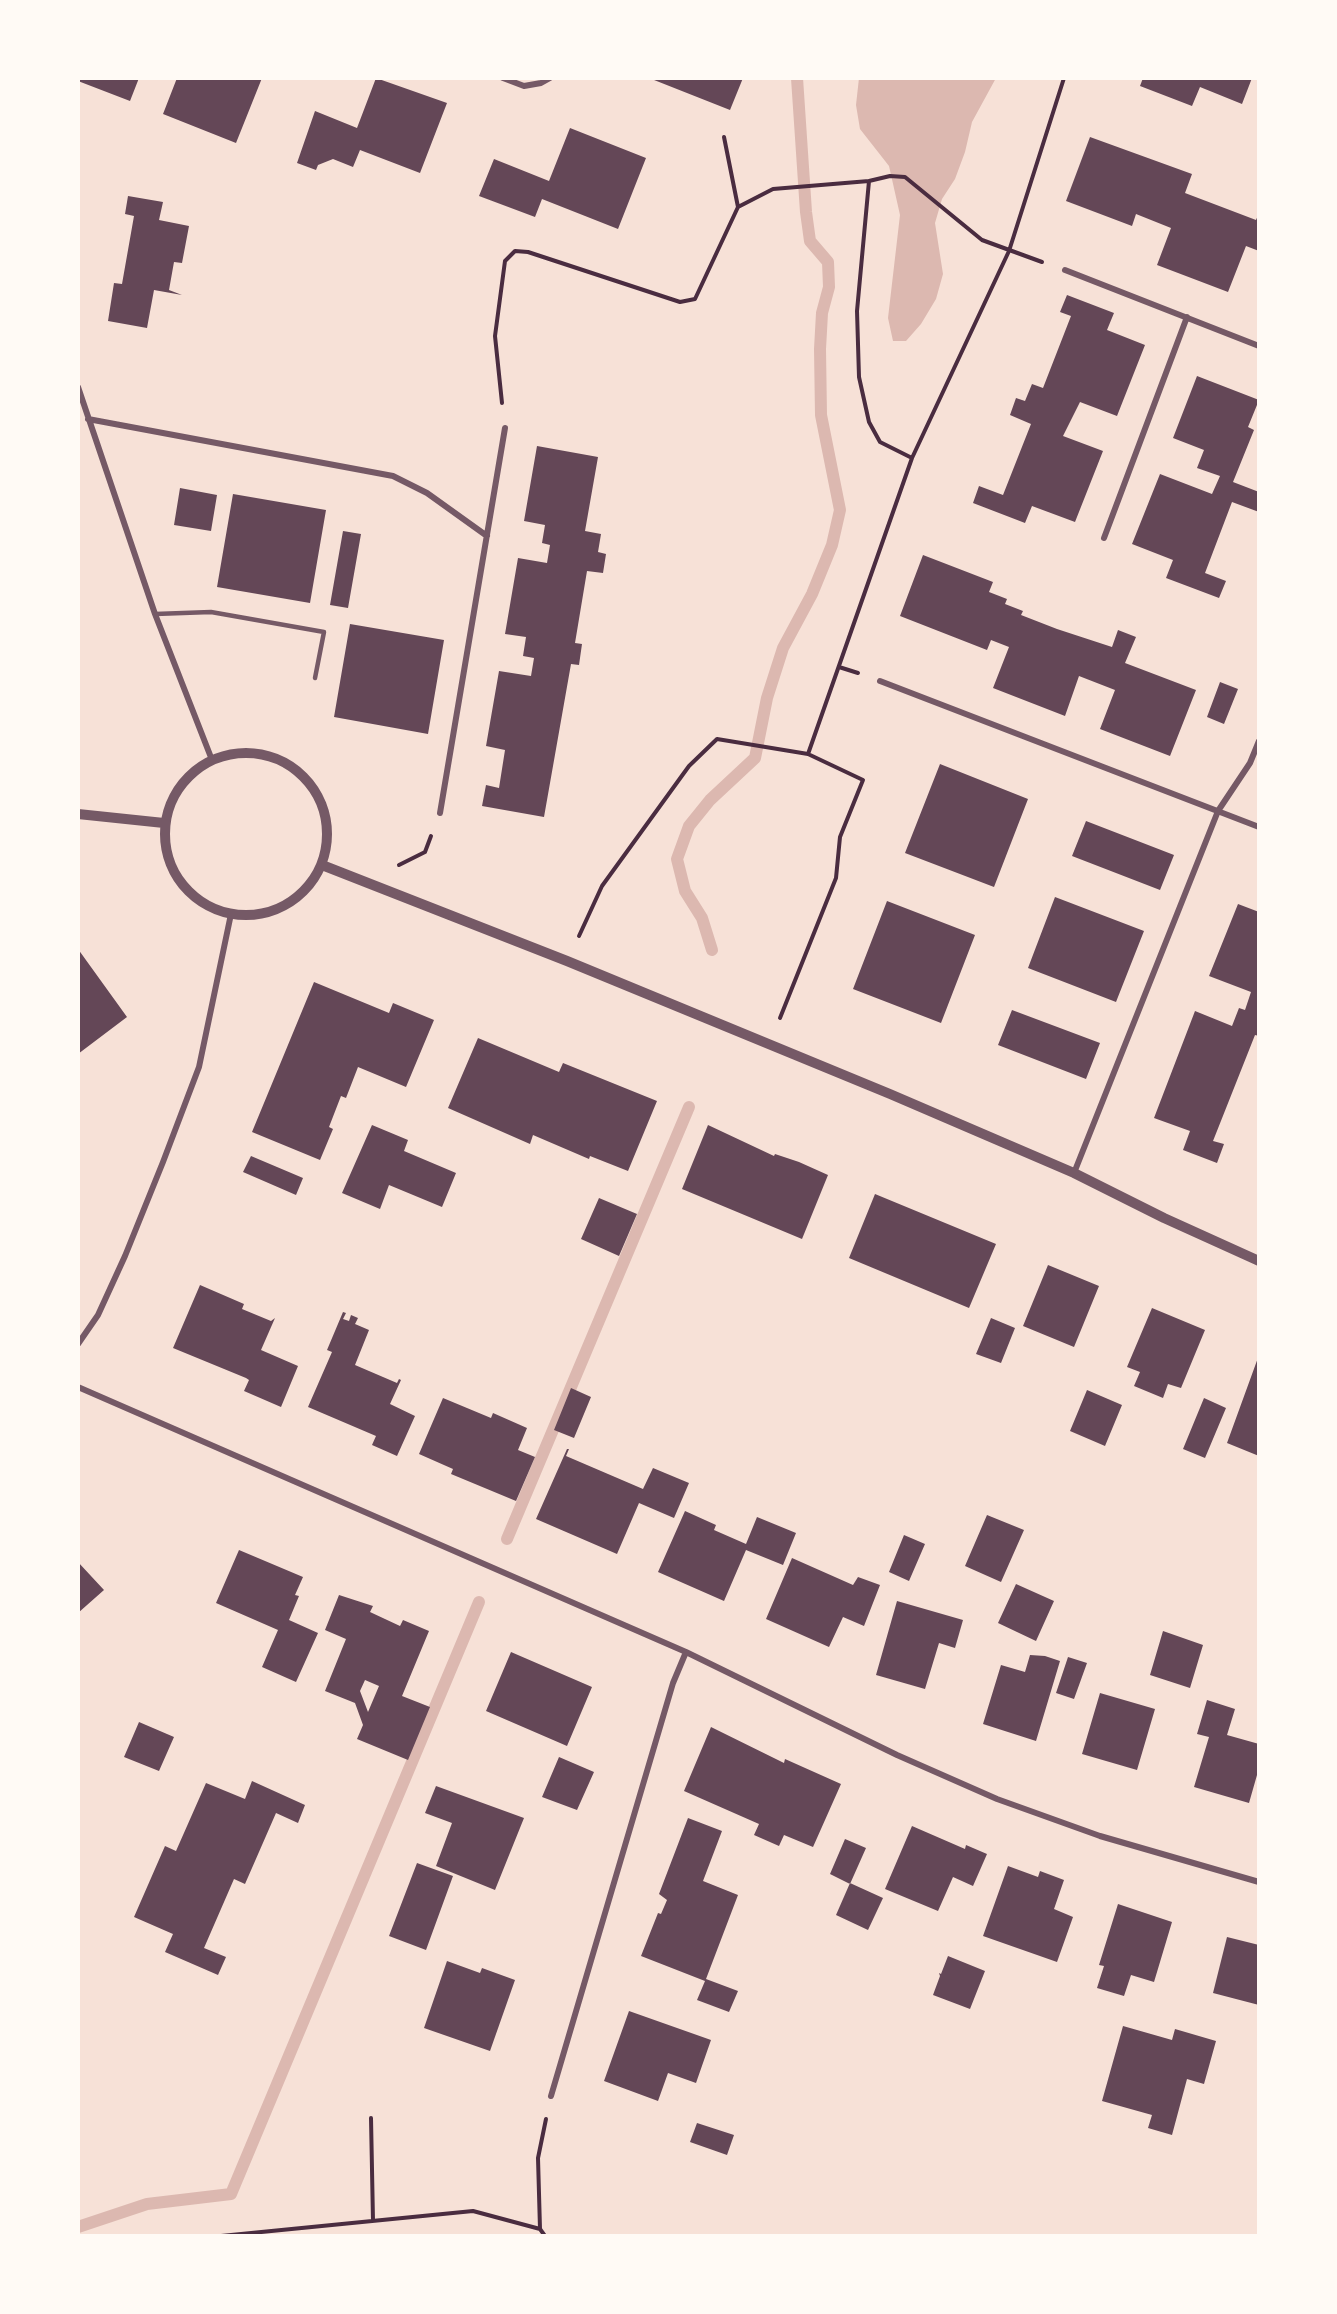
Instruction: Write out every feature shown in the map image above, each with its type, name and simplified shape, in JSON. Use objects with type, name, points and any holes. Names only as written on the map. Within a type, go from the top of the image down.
[{"type":"street","points":[[503,78],[524,86],[550,78]]},
{"type":"street","points":[[1065,270],[1259,346]]},
{"type":"street","points":[[1104,538],[1187,317]]},
{"type":"street","points":[[78,387],[154,614],[212,760]]},
{"type":"street","points":[[88,419],[393,476],[427,493],[487,536]]},
{"type":"street","points":[[440,813],[505,428]]},
{"type":"street","points":[[880,681],[1259,827]]},
{"type":"street","points":[[1074,1173],[1218,811],[1250,763],[1259,741]]},
{"type":"street","points":[[252,753],[272,757],[291,766],[318,796],[325,816],[327,836],[322,865],[312,884],[291,902],[258,915],[231,914],[214,909],[191,895],[175,874],[165,849],[164,823],[168,807],[180,786],[198,768],[212,760],[231,754],[252,753]]},
{"type":"street","points":[[78,814],[164,823]]},
{"type":"street","points":[[322,865],[567,961],[1074,1173],[1164,1218],[1259,1261]]},
{"type":"street","points":[[78,1344],[98,1315],[125,1256],[199,1066],[231,914]]},
{"type":"street","points":[[78,1387],[686,1652],[897,1755],[997,1799],[1100,1836],[1259,1882]]},
{"type":"street","points":[[551,2096],[673,1683],[686,1652]]},
{"type":"lane","points":[[154,614],[211,612],[324,632],[315,678]]},
{"type":"path","points":[[808,754],[912,458],[1008,251],[1064,78]]},
{"type":"path","points":[[505,428],[495,336],[505,261],[515,251],[528,252],[680,302],[695,299],[738,207],[724,137]]},
{"type":"path","points":[[738,207],[773,189],[869,181],[890,176],[905,177],[982,240],[1065,270]]},
{"type":"path","points":[[869,181],[857,311],[859,377],[869,422],[880,442],[912,458]]},
{"type":"path","points":[[567,961],[602,886],[689,766],[717,739],[808,754],[863,780],[840,837],[836,878],[769,1045]]},
{"type":"path","points":[[368,882],[425,852],[440,813]]},
{"type":"path","points":[[545,2236],[540,2229],[538,2158],[551,2096]]},
{"type":"path","points":[[371,2118],[373,2221]]},
{"type":"path","points":[[221,2236],[474,2211],[540,2229]]},
{"type":"shaded area","points":[[859,78],[996,78],[972,122],[965,152],[955,179],[942,199],[935,223],[943,274],[936,299],[921,324],[906,341],[893,341],[888,318],[900,215],[889,166],[860,129],[856,105]]},
{"type":"building","points":[[78,78],[139,78],[130,101],[78,81]]},
{"type":"building","points":[[177,78],[262,78],[236,143],[163,114]]},
{"type":"building","points":[[376,78],[447,103],[420,173],[360,150],[353,167],[333,159],[318,165],[316,170],[297,163],[315,111],[357,128]]},
{"type":"building","points":[[649,78],[743,78],[730,110]]},
{"type":"building","points":[[1143,78],[1252,78],[1242,104],[1200,87],[1192,106],[1140,86]]},
{"type":"building","points":[[570,128],[646,158],[618,229],[542,199],[535,217],[479,196],[494,159],[549,181]]},
{"type":"building","points":[[1090,137],[1192,174],[1185,193],[1256,220],[1259,213],[1259,251],[1246,246],[1228,292],[1157,265],[1171,228],[1136,214],[1132,226],[1066,201]]},
{"type":"building","points":[[128,196],[163,202],[159,220],[189,226],[182,263],[174,262],[169,290],[182,295],[154,290],[147,328],[108,321],[114,283],[122,284],[134,216],[125,214]]},
{"type":"building","points":[[1067,295],[1114,313],[1107,330],[1145,345],[1117,416],[1080,402],[1063,436],[1103,451],[1075,522],[1032,506],[1025,523],[973,503],[979,486],[1003,495],[1031,424],[1010,415],[1016,398],[1025,401],[1032,384],[1043,388],[1071,316],[1060,312]]},
{"type":"building","points":[[1197,376],[1259,400],[1248,427],[1254,430],[1233,482],[1259,492],[1259,512],[1232,502],[1205,573],[1226,581],[1219,598],[1166,578],[1173,560],[1132,544],[1160,474],[1212,494],[1220,476],[1197,468],[1204,450],[1173,438]]},
{"type":"building","points":[[537,446],[598,457],[585,531],[601,534],[598,552],[606,554],[603,573],[587,571],[575,643],[582,644],[579,665],[571,664],[544,817],[482,806],[486,785],[499,788],[505,750],[486,746],[499,671],[531,676],[534,658],[523,656],[526,637],[505,634],[518,558],[547,563],[550,545],[542,543],[545,525],[524,521]]},
{"type":"building","points":[[180,488],[217,495],[211,531],[174,525]]},
{"type":"building","points":[[233,494],[326,510],[310,603],[217,587]]},
{"type":"building","points":[[343,531],[361,534],[348,608],[330,605]]},
{"type":"building","points":[[923,555],[993,582],[989,592],[1007,599],[1005,604],[1023,611],[1021,615],[1057,629],[1112,647],[1118,630],[1136,637],[1125,663],[1196,690],[1170,756],[1100,729],[1115,690],[1079,676],[1065,716],[993,688],[1009,647],[991,640],[987,650],[900,616]]},
{"type":"building","points":[[350,624],[444,640],[428,734],[334,717]]},
{"type":"building","points":[[1220,682],[1238,689],[1224,724],[1207,717]]},
{"type":"building","points":[[940,764],[1028,799],[994,887],[905,853]]},
{"type":"building","points":[[1086,821],[1174,855],[1160,890],[1072,856]]},
{"type":"building","points":[[1055,897],[1144,931],[1116,1002],[1028,968]]},
{"type":"building","points":[[887,901],[975,935],[941,1023],[853,989]]},
{"type":"building","points":[[1238,904],[1259,912],[1259,1036],[1255,1035],[1213,1141],[1224,1144],[1217,1163],[1183,1150],[1190,1131],[1154,1118],[1195,1011],[1232,1026],[1239,1008],[1245,1010],[1251,992],[1209,976]]},
{"type":"building","points":[[78,949],[127,1017],[78,1054]]},
{"type":"building","points":[[314,982],[389,1013],[393,1003],[434,1020],[406,1087],[358,1067],[346,1098],[341,1096],[329,1127],[333,1129],[320,1160],[252,1132]]},
{"type":"building","points":[[1012,1010],[1100,1043],[1086,1079],[998,1045]]},
{"type":"building","points":[[478,1038],[559,1072],[563,1063],[657,1101],[628,1171],[590,1156],[589,1159],[533,1135],[530,1144],[448,1108]]},
{"type":"building","points":[[372,1125],[408,1140],[404,1151],[456,1173],[442,1207],[389,1185],[380,1209],[342,1193]]},
{"type":"building","points":[[708,1125],[774,1156],[775,1154],[799,1162],[828,1175],[802,1239],[682,1189]]},
{"type":"building","points":[[251,1156],[303,1178],[296,1195],[243,1172]]},
{"type":"building","points":[[875,1194],[996,1244],[969,1308],[849,1258]]},
{"type":"building","points":[[599,1198],[637,1214],[619,1256],[581,1239]]},
{"type":"building","points":[[1048,1265],[1099,1286],[1074,1347],[1023,1326]]},
{"type":"building","points":[[200,1285],[244,1304],[242,1309],[271,1321],[275,1318],[261,1350],[298,1366],[281,1407],[244,1391],[249,1380],[246,1378],[173,1348]]},
{"type":"building","points":[[1152,1308],[1205,1330],[1181,1388],[1168,1384],[1163,1398],[1134,1386],[1140,1372],[1127,1367]]},
{"type":"building","points":[[343,1312],[346,1313],[343,1319],[349,1321],[351,1315],[358,1318],[355,1324],[369,1330],[355,1365],[397,1383],[399,1379],[401,1380],[390,1404],[415,1416],[397,1456],[372,1445],[376,1436],[308,1407],[332,1352],[327,1350]]},
{"type":"building","points":[[991,1318],[1015,1328],[1001,1363],[976,1354]]},
{"type":"building","points":[[1259,1355],[1259,1456],[1227,1443]]},
{"type":"building","points":[[571,1388],[591,1397],[574,1438],[554,1430]]},
{"type":"building","points":[[1087,1390],[1122,1405],[1105,1446],[1070,1431]]},
{"type":"building","points":[[443,1398],[491,1418],[493,1413],[527,1428],[518,1450],[535,1457],[516,1501],[451,1474],[453,1469],[419,1454]]},
{"type":"building","points":[[1204,1398],[1226,1408],[1205,1458],[1183,1449]]},
{"type":"building","points":[[567,1449],[569,1449],[566,1456],[643,1489],[653,1468],[689,1483],[674,1518],[639,1503],[617,1554],[536,1519]]},
{"type":"building","points":[[685,1511],[716,1525],[714,1530],[746,1544],[757,1517],[796,1533],[783,1565],[746,1550],[724,1601],[658,1572]]},
{"type":"building","points":[[987,1515],[1024,1530],[1001,1582],[965,1566]]},
{"type":"building","points":[[904,1535],[925,1544],[909,1581],[889,1572]]},
{"type":"building","points":[[239,1550],[303,1577],[295,1595],[299,1596],[289,1620],[318,1633],[296,1682],[262,1667],[278,1630],[216,1603]]},
{"type":"building","points":[[792,1558],[853,1585],[858,1577],[880,1585],[864,1626],[843,1617],[829,1647],[766,1619]]},
{"type":"building","points":[[78,1562],[104,1590],[78,1613]]},
{"type":"building","points":[[1016,1584],[1054,1601],[1036,1641],[998,1623]]},
{"type":"building","points":[[339,1595],[373,1606],[370,1612],[400,1626],[403,1620],[429,1631],[402,1696],[430,1707],[408,1760],[357,1739],[363,1725],[355,1703],[325,1691],[346,1639],[325,1630]],"holes":[[[365,1680],[379,1686],[368,1712],[360,1691]]]},
{"type":"building","points":[[897,1601],[963,1620],[955,1648],[939,1643],[925,1689],[876,1675]]},
{"type":"building","points":[[1163,1631],[1203,1645],[1190,1688],[1150,1675]]},
{"type":"building","points":[[511,1652],[592,1687],[567,1746],[486,1711]]},
{"type":"building","points":[[1030,1655],[1045,1656],[1060,1661],[1036,1741],[983,1724],[1001,1665],[1025,1672]]},
{"type":"building","points":[[1068,1657],[1087,1663],[1074,1699],[1056,1693]]},
{"type":"building","points":[[1100,1693],[1155,1709],[1137,1770],[1082,1754]]},
{"type":"building","points":[[1207,1700],[1235,1709],[1227,1735],[1259,1744],[1259,1768],[1249,1803],[1194,1787],[1209,1737],[1197,1734]]},
{"type":"building","points":[[139,1722],[174,1737],[159,1771],[124,1757]]},
{"type":"building","points":[[711,1727],[784,1763],[785,1759],[841,1784],[813,1847],[784,1835],[779,1846],[754,1835],[759,1824],[684,1791]]},
{"type":"building","points":[[559,1757],[594,1772],[577,1810],[542,1797]]},
{"type":"building","points":[[252,1781],[305,1805],[298,1823],[276,1813],[245,1884],[234,1879],[204,1948],[226,1957],[218,1975],[165,1952],[173,1934],[134,1917],[165,1846],[176,1851],[206,1783],[245,1799]]},
{"type":"building","points":[[436,1786],[524,1818],[495,1890],[436,1866],[452,1823],[425,1813]]},
{"type":"building","points":[[688,1818],[722,1831],[703,1881],[738,1895],[706,1979],[738,1991],[729,2012],[697,2000],[705,1981],[641,1956],[658,1913],[661,1914],[667,1900],[659,1894]]},
{"type":"building","points":[[912,1826],[965,1849],[966,1845],[987,1854],[973,1886],[953,1877],[938,1911],[885,1889]]},
{"type":"building","points":[[845,1839],[866,1848],[850,1884],[830,1874]]},
{"type":"building","points":[[417,1863],[453,1876],[426,1950],[389,1936]]},
{"type":"building","points":[[1008,1866],[1038,1877],[1040,1871],[1064,1880],[1054,1909],[1073,1917],[1057,1962],[983,1936]]},
{"type":"building","points":[[850,1883],[883,1898],[868,1930],[836,1915]]},
{"type":"building","points":[[1118,1904],[1172,1922],[1154,1982],[1131,1975],[1124,1996],[1097,1988],[1104,1966],[1099,1965]]},
{"type":"building","points":[[1227,1937],[1259,1945],[1259,2005],[1213,1993]]},
{"type":"building","points":[[948,1956],[985,1971],[970,2009],[933,1995],[939,1973],[941,1974]]},
{"type":"building","points":[[447,1961],[480,1973],[482,1968],[515,1980],[490,2051],[424,2028]]},
{"type":"building","points":[[629,2011],[711,2040],[696,2083],[668,2073],[658,2101],[604,2081]]},
{"type":"building","points":[[1123,2026],[1172,2040],[1175,2029],[1216,2041],[1204,2084],[1187,2079],[1172,2135],[1148,2128],[1152,2115],[1102,2101]]},
{"type":"building","points":[[697,2123],[734,2135],[727,2155],[690,2142]]},
{"type":"waterway","points":[[712,950],[702,918],[685,891],[677,859],[689,826],[710,800],[755,758],[767,698],[783,648],[812,594],[832,545],[840,510],[821,415],[820,349],[822,313],[829,287],[828,262],[810,241],[797,78]]},
{"type":"waterway","points":[[507,1539],[689,1107]]},
{"type":"waterway","points":[[78,2227],[147,2204],[231,2194],[479,1602]]}]
